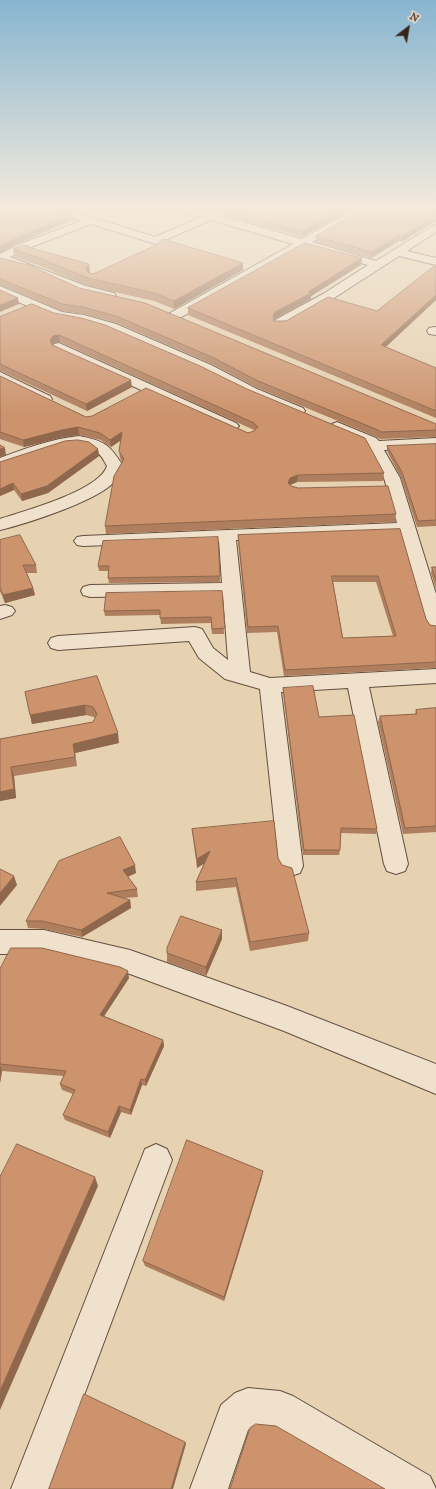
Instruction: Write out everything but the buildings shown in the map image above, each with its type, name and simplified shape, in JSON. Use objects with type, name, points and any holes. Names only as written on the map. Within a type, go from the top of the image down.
[{"type":"street","points":[[53,276],[84,290],[121,298]]},
{"type":"street","points":[[174,316],[244,276]]},
{"type":"street","points":[[280,323],[327,297],[359,276]]},
{"type":"street","points":[[0,290],[26,307],[84,319],[111,327],[206,368],[252,392],[312,416]]},
{"type":"street","points":[[160,310],[188,321]]},
{"type":"street","points":[[59,347],[140,391],[241,431]]},
{"type":"street","points":[[0,376],[59,407]]},
{"type":"street","points":[[326,423],[370,441],[392,478],[386,487],[407,528],[436,625]]},
{"type":"street","points":[[0,464],[57,443],[82,441],[104,449],[111,455],[115,466],[112,475],[100,485],[79,497],[0,525]]},
{"type":"street","points":[[373,446],[436,443]]},
{"type":"street","points":[[6,448],[26,455]]},
{"type":"street","points":[[82,541],[407,528]]},
{"type":"street","points":[[227,535],[240,676]]},
{"type":"street","points":[[90,591],[232,589]]},
{"type":"street","points":[[58,643],[195,634],[206,653],[232,674],[270,684],[436,676]]},
{"type":"street","points":[[357,680],[396,864]]},
{"type":"street","points":[[270,684],[291,866]]},
{"type":"street","points":[[0,942],[44,942],[130,962],[287,1019],[436,1079]]},
{"type":"street","points":[[30,1489],[156,1160]]},
{"type":"street","points":[[209,1489],[234,1418],[248,1406],[280,1409],[417,1489]]}]
